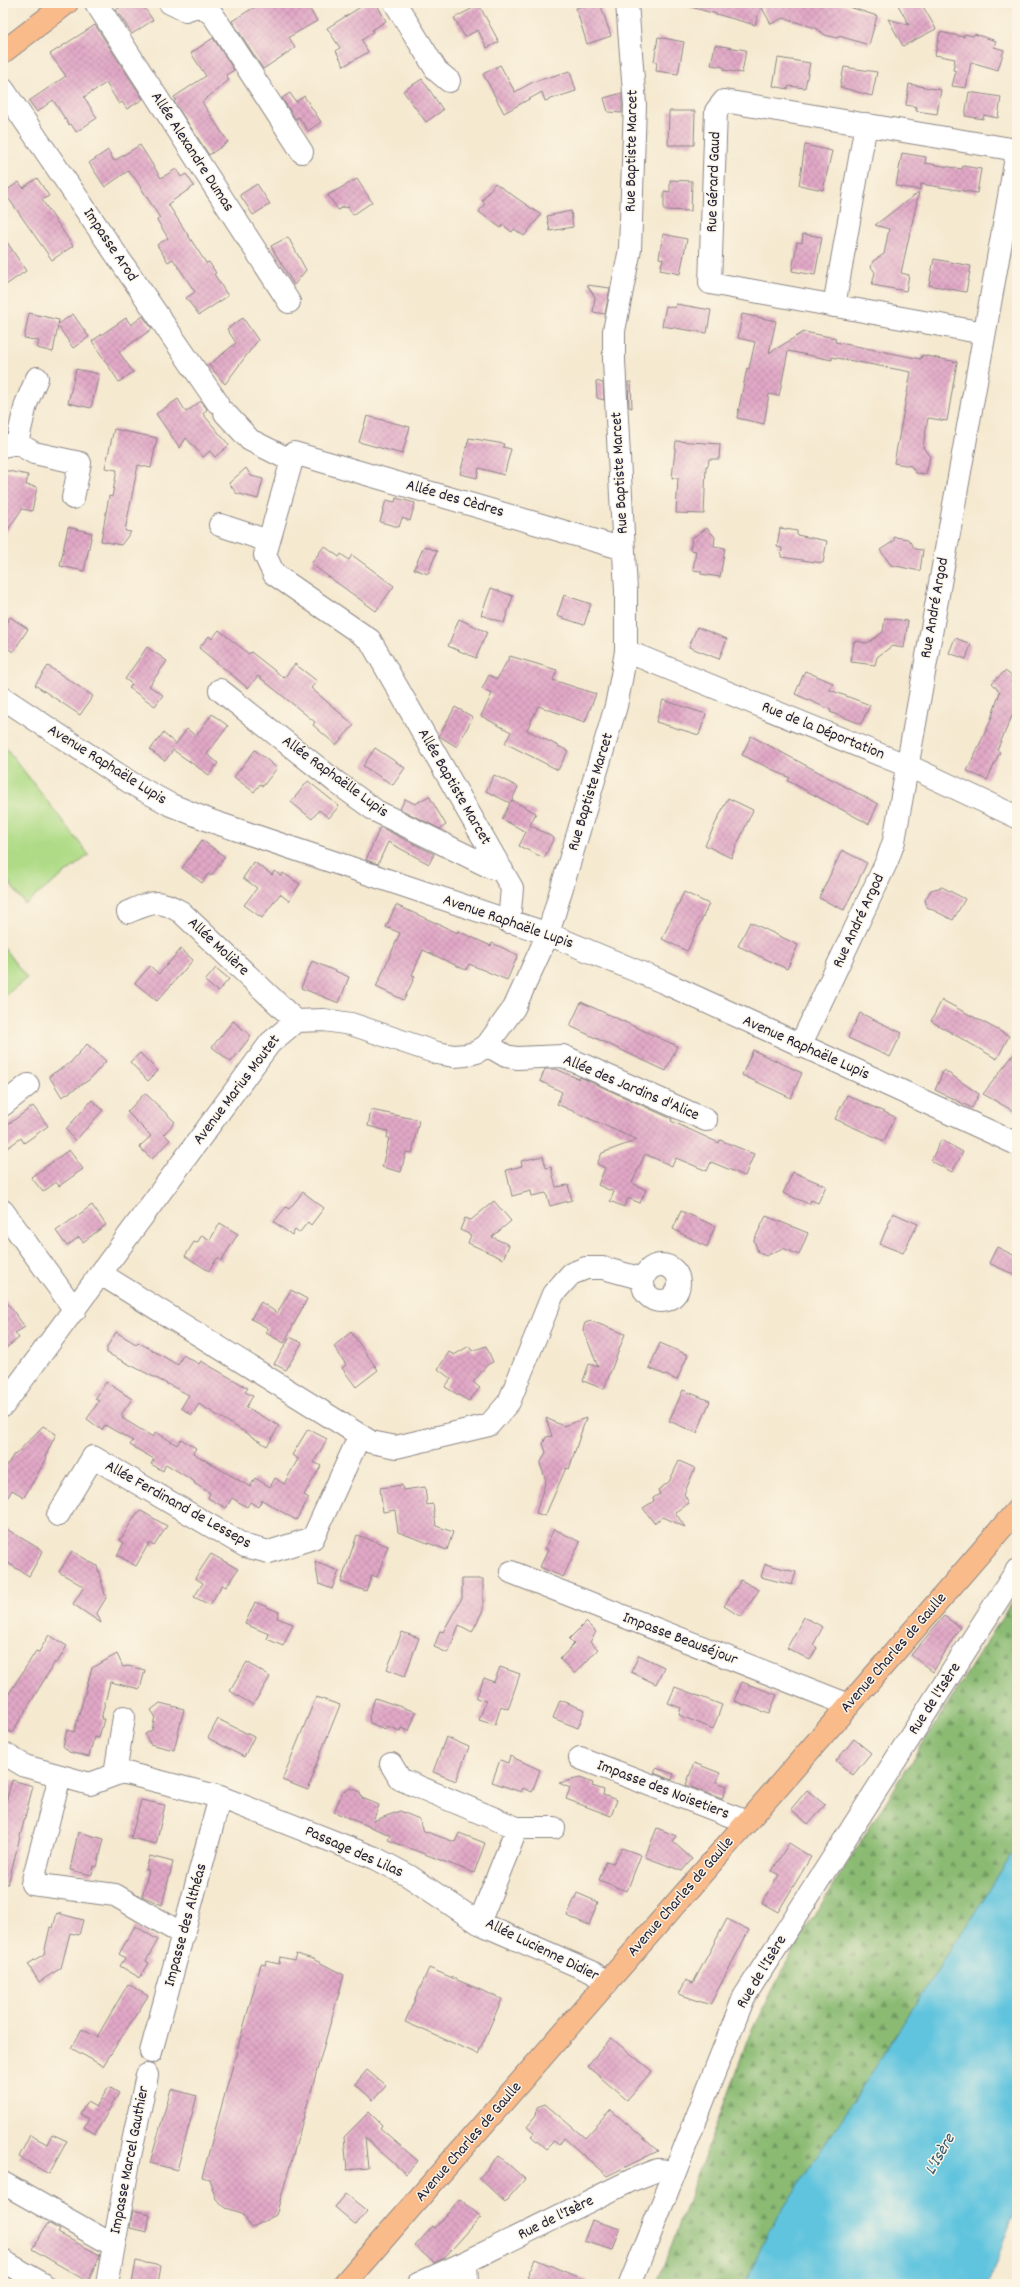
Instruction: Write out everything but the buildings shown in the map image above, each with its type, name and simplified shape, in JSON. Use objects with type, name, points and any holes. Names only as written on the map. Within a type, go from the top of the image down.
[{"type":"main road","points":[[3,52],[67,3]]},
{"type":"main road","name":"Avenue Charles de Gaulle","points":[[344,2284],[1017,1510]]},
{"type":"street","name":"Allée Alexandre Dumas","points":[[96,3],[289,302]]},
{"type":"street","points":[[170,3],[185,10],[200,5],[213,15],[302,152]]},
{"type":"street","points":[[396,3],[438,72],[449,81]]},
{"type":"street","name":"Rue Baptiste Marcet","points":[[548,934],[616,706],[626,651],[624,549],[614,331],[630,249],[635,105],[627,3]]},
{"type":"street","name":"Impasse Arod","points":[[3,89],[221,408],[250,440],[292,461]]},
{"type":"street","name":"Rue Gérard Gaud","points":[[984,333],[710,283],[716,111],[724,101],[866,124],[1017,151]]},
{"type":"street","points":[[834,306],[866,124]]},
{"type":"street","name":"Rue André Argod","points":[[800,1046],[887,861],[894,841],[1017,151]]},
{"type":"street","points":[[37,378],[10,445],[34,453],[80,463],[73,498]]},
{"type":"street","name":"Allée des Cèdres","points":[[292,461],[294,453],[624,549]]},
{"type":"street","points":[[220,525],[268,541],[292,461]]},
{"type":"street","name":"Allée Baptiste Marcet","points":[[268,541],[265,555],[274,574],[370,640],[512,888],[509,922]]},
{"type":"street","name":"Rue de la Déportation","points":[[626,651],[907,766],[1017,817]]},
{"type":"street","name":"Allée Raphaëlle Lupis","points":[[220,690],[336,782],[376,811],[490,867],[502,870]]},
{"type":"street","name":"Avenue Raphaële Lupis","points":[[3,698],[131,783],[170,805],[211,821],[548,934],[663,982],[1017,1144]]},
{"type":"street","name":"Allée Molière","points":[[128,912],[153,901],[168,904],[181,912],[296,1022]]},
{"type":"street","name":"Avenue Marius Moutet","points":[[4,1400],[102,1274],[270,1042],[296,1022],[324,1020],[351,1024],[420,1048],[454,1056],[477,1052],[487,1045],[514,1008],[548,934]]},
{"type":"street","name":"Allée des Jardins d'Alice","points":[[487,1045],[506,1056],[517,1058],[562,1056],[706,1120]]},
{"type":"street","points":[[3,1104],[28,1085]]},
{"type":"street","points":[[3,1211],[75,1310]]},
{"type":"street","points":[[102,1274],[371,1442],[396,1447],[490,1425],[510,1402],[553,1294],[571,1274],[586,1268],[603,1268],[643,1279]]},
{"type":"street","name":"Allée Ferdinand de Lesseps","points":[[58,1514],[92,1457],[245,1546],[269,1552],[313,1538],[360,1435]]},
{"type":"street","name":"Rue de l'Isère","points":[[418,2284],[632,2180],[658,2170],[675,2172],[744,1997],[1017,1570]]},
{"type":"street","name":"Impasse Beauséjour","points":[[511,1572],[849,1705]]},
{"type":"street","points":[[3,1753],[25,1766],[90,1784],[115,1774],[124,1718]]},
{"type":"street","name":"Impasse des Noisetiers","points":[[580,1758],[747,1822]]},
{"type":"street","points":[[391,1764],[400,1779],[517,1828],[554,1828]]},
{"type":"street","name":"Passage des Lilas","points":[[115,1774],[122,1772],[220,1797],[375,1858],[409,1876],[479,1923]]},
{"type":"street","points":[[60,1776],[32,1884],[115,1895],[184,1935]]},
{"type":"street","name":"Impasse des Althéas","points":[[152,2052],[220,1797]]},
{"type":"street","name":"Allée Lucienne Didier","points":[[517,1828],[479,1923],[592,1972],[607,1983]]},
{"type":"street","name":"Impasse Marcel Gauthier","points":[[107,2284],[113,2245],[147,2075]]},
{"type":"street","points":[[630,2284],[675,2172]]},
{"type":"street","name":"Impasse Marcel Gauthier","points":[[3,2183],[113,2245]]},
{"type":"street","points":[[3,2260],[43,2284]]},
{"type":"street","points":[[466,2262],[467,2284]]},
{"type":"green space","points":[[3,744],[89,855],[25,904],[3,875]]},
{"type":"green space","points":[[3,947],[27,978],[3,997]]},
{"type":"green space","points":[[1017,1594],[1017,1848],[771,2284],[657,2284],[751,2031],[800,1938]]},
{"type":"water","name":"L'Isère","points":[[1017,1847],[1017,2205],[988,2284],[745,2284],[768,2232]]}]
